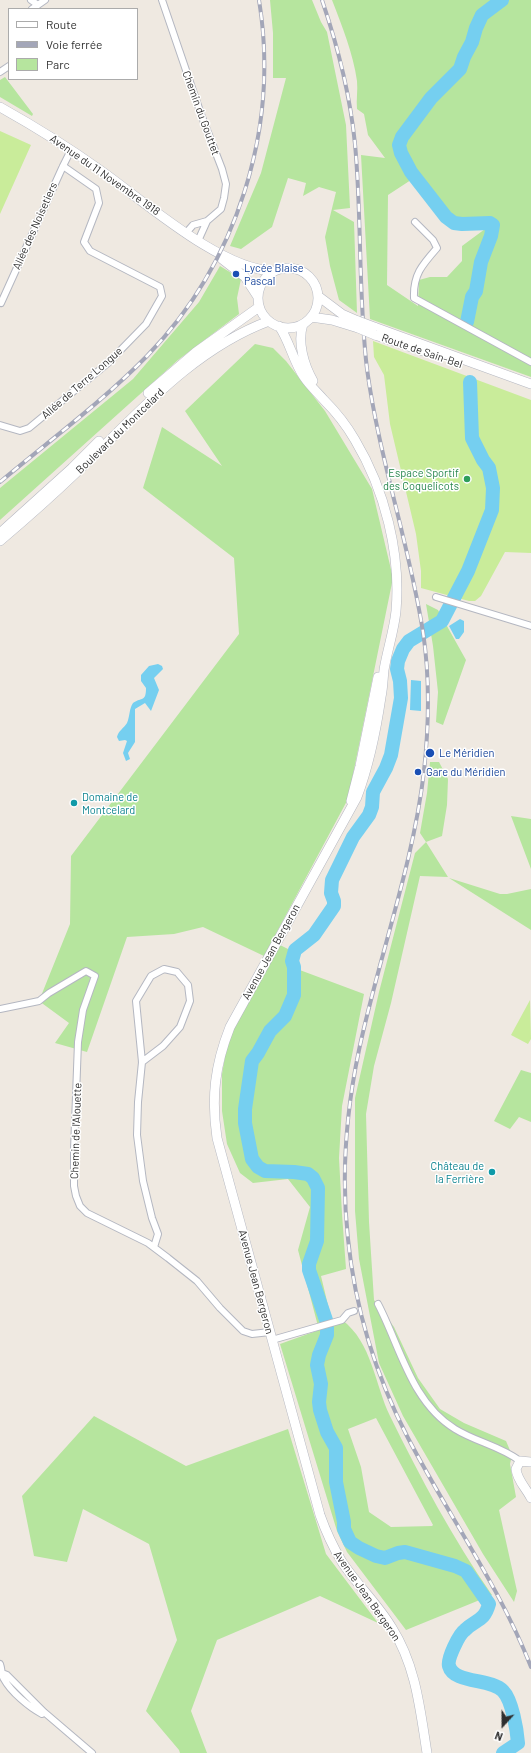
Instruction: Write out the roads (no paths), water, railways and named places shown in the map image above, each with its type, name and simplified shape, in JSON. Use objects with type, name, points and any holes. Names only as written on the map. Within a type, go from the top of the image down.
[{"type":"main road","name":"Avenue du 11 Novembre 1918","points":[[0,107],[40,129],[207,247],[245,277],[258,297]]},
{"type":"main road","name":"Avenue du 11 Novembre 1918","points":[[207,247],[246,267],[274,271]]},
{"type":"main road","points":[[291,268],[302,272],[312,279],[318,296],[317,307],[311,317],[303,324],[292,328],[279,326],[269,322],[259,307],[258,297],[262,282],[274,271],[291,268]]},
{"type":"main road","name":"Route de Sain-Bel","points":[[318,296],[358,324],[531,390]]},
{"type":"main road","name":"Boulevard du Montcelard","points":[[0,533],[72,468],[144,397],[190,357],[259,307]]},
{"type":"main road","name":"Route de Sain-Bel","points":[[311,317],[358,324]]},
{"type":"main road","name":"Boulevard du Montcelard","points":[[0,541],[77,473],[149,400],[198,360],[248,330],[269,322]]},
{"type":"main road","name":"Avenue Jean Bergeron","points":[[303,324],[300,336],[307,371],[324,399]]},
{"type":"main road","name":"Avenue Jean Bergeron","points":[[279,326],[285,335],[299,370],[310,386],[324,399],[342,420],[356,441],[367,462],[379,494],[394,552],[397,579],[396,601],[392,608],[370,722],[348,812],[234,1020],[222,1048],[217,1067],[214,1117],[217,1138],[320,1515],[328,1536],[342,1562],[392,1627],[405,1652],[414,1676],[427,1753]]},
{"type":"main road","name":"Route de Sain-Bel","points":[[374,331],[531,384]]},
{"type":"main road","points":[[531,1462],[520,1461],[516,1469],[517,1474],[531,1498]]},
{"type":"street","points":[[31,0],[38,5]]},
{"type":"street","points":[[34,8],[45,0]]},
{"type":"street","name":"Chemin du Gouttet","points":[[162,0],[226,184],[221,209],[206,221],[193,225],[186,233]]},
{"type":"street","name":"Allée des Noisetiers","points":[[1,303],[71,150]]},
{"type":"street","name":"Allée de Terre Longue","points":[[0,425],[20,431],[29,428],[108,363],[146,324],[162,296],[160,287],[90,252],[84,242],[99,203],[96,190],[63,166]]},
{"type":"street","name":"Chemin du Gouttet","points":[[198,241],[206,221]]},
{"type":"street","points":[[415,222],[433,240],[437,248],[422,265],[415,279],[413,287],[414,298],[531,362]]},
{"type":"street","points":[[436,597],[531,626]]},
{"type":"street","points":[[142,1062],[163,1046],[180,1027],[190,1001],[188,985],[178,972],[164,969],[151,976],[136,1001],[142,1062],[138,1102],[137,1135],[143,1182],[152,1218],[158,1234],[154,1247]]},
{"type":"street","name":"Chemin de l'Alouette","points":[[0,1009],[39,1001],[48,993],[86,971],[95,976],[83,1010],[78,1042],[74,1150],[75,1191],[80,1206],[87,1213],[154,1247],[197,1281],[220,1308],[243,1331],[252,1334],[271,1336],[315,1329],[342,1320],[348,1312],[354,1311]]},
{"type":"street","points":[[378,1304],[417,1390],[428,1405],[441,1419],[456,1430],[499,1448],[520,1461]]},
{"type":"street","points":[[0,1664],[1,1674],[7,1675],[44,1712],[92,1753]]},
{"type":"water","points":[[460,619],[464,621],[464,632],[459,639],[456,639],[449,626]]},
{"type":"water","points":[[158,664],[162,666],[163,669],[154,678],[159,690],[151,711],[145,703],[135,709],[135,742],[128,753],[130,759],[126,761],[123,753],[127,741],[119,741],[117,737],[127,723],[133,703],[143,698],[145,695],[146,688],[141,681],[141,675],[149,666]]},
{"type":"water","points":[[411,680],[421,681],[421,711],[410,710]]},
{"type":"waterway","points":[[467,322],[472,297],[476,291],[481,262],[491,236],[493,225],[490,223],[454,223],[446,217],[411,172],[401,153],[399,145],[402,137],[431,98],[460,69],[482,15],[502,0]]},
{"type":"waterway","points":[[470,382],[472,438],[483,460],[489,468],[493,488],[492,510],[468,571],[442,621],[409,641],[403,649],[398,661],[397,669],[400,681],[401,698],[391,755],[373,792],[372,807],[369,815],[353,837],[332,880],[331,893],[334,906],[314,935],[295,950],[292,961],[294,967],[294,995],[285,1016],[270,1031],[252,1061],[245,1109],[245,1123],[252,1159],[258,1167],[265,1171],[308,1174],[313,1178],[318,1188],[317,1241],[309,1264],[309,1270],[327,1323],[327,1335],[319,1355],[317,1365],[321,1384],[319,1402],[327,1432],[336,1448],[336,1482],[344,1529],[350,1542],[376,1556],[385,1558],[405,1552],[455,1566],[466,1571],[489,1604],[485,1614],[469,1626],[460,1636],[454,1647],[449,1666],[452,1672],[458,1676],[490,1684],[503,1691],[506,1695],[514,1716],[518,1743],[503,1753]]},
{"type":"railway","points":[[0,482],[94,405],[130,373],[179,319],[205,279],[228,236],[245,191],[257,144],[263,97],[264,48],[259,0]]},
{"type":"railway","points":[[322,0],[343,71],[353,125],[359,200],[362,313],[367,369],[372,402],[417,599],[423,632],[428,684],[427,736],[419,806],[404,876],[367,1015],[351,1097],[345,1168],[346,1215],[351,1265],[362,1316],[386,1390],[423,1467],[504,1607],[531,1667]]},
{"type":"place","name":"Lycée Blaise Pascal","points":[[236,274]]},
{"type":"place","name":"Espace Sportif des Coquelicots","points":[[467,479]]},
{"type":"place","name":"Le Méridien","points":[[430,753]]},
{"type":"place","name":"Gare du Méridien","points":[[418,772]]},
{"type":"place","name":"Domaine de Montcelard","points":[[74,803]]},
{"type":"place","name":"Château de la Ferrière","points":[[492,1172]]}]
